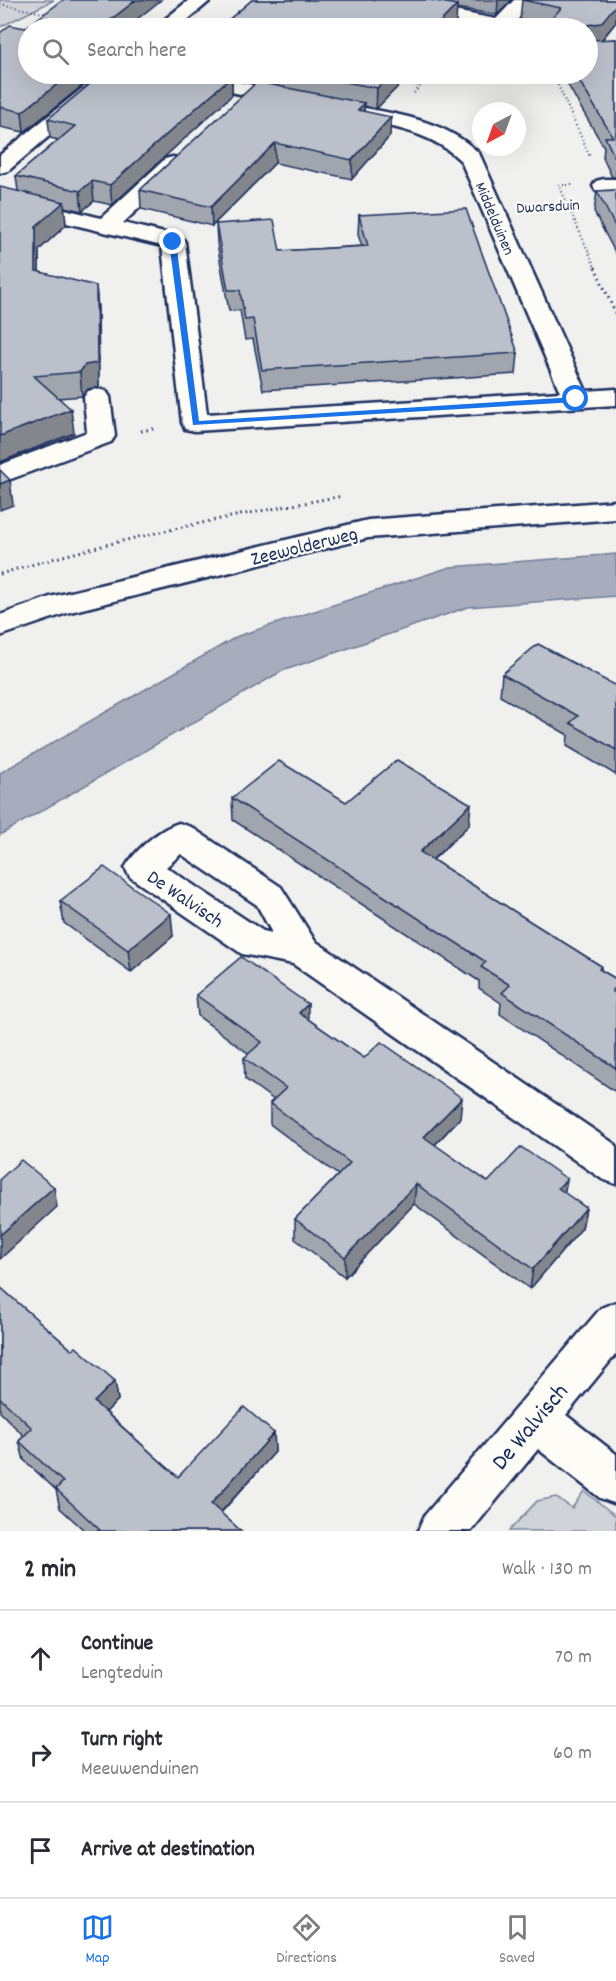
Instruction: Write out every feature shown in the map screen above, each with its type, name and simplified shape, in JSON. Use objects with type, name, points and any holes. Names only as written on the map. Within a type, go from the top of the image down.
[{"type":"street","points":[[178,18],[201,0]]},
{"type":"street","points":[[508,18],[525,0]]},
{"type":"street","points":[[390,4],[457,18]]},
{"type":"street","points":[[0,166],[100,84]]},
{"type":"street","points":[[220,84],[309,103]]},
{"type":"street","points":[[235,106],[252,91]]},
{"type":"street","name":"Middelduinen","points":[[332,108],[416,126],[460,145],[471,158],[576,399]]},
{"type":"street","points":[[106,225],[192,146]]},
{"type":"street","points":[[0,200],[173,242],[195,423],[616,397]]},
{"type":"street","points":[[0,475],[102,436],[97,397]]},
{"type":"street","name":"Zeewolderweg","points":[[0,626],[61,604],[368,529],[616,510]]},
{"type":"street","points":[[302,951],[616,1167]]},
{"type":"street","name":"De Walvisch","points":[[441,1531],[616,1322]]},
{"type":"street","points":[[535,1419],[616,1482]]},
{"type":"path","points":[[0,4],[56,16]]},
{"type":"path","points":[[409,84],[420,86]]},
{"type":"path","points":[[558,84],[610,186]]},
{"type":"path","name":"Dwarsduin","points":[[492,208],[611,202],[610,186]]},
{"type":"path","points":[[567,204],[616,315]]},
{"type":"path","points":[[102,436],[195,423]]},
{"type":"shaded area","points":[[0,0],[54,0],[0,27]]},
{"type":"shaded area","points":[[584,1491],[616,1516],[616,1531],[509,1531],[537,1501],[556,1497],[572,1508]]},
{"type":"water","points":[[616,554],[616,596],[468,607],[282,671],[0,835],[0,773],[238,636],[450,567]]},
{"type":"building","points":[[63,0],[136,0],[113,18],[39,18]]},
{"type":"building","points":[[252,0],[430,0],[457,5],[444,18],[231,18]]},
{"type":"building","points":[[522,0],[616,0],[616,5],[601,23],[598,23],[598,18],[552,18],[561,8]]},
{"type":"building","points":[[10,25],[18,27],[18,84],[57,84],[22,112],[0,107],[0,33]]},
{"type":"building","points":[[616,39],[616,156],[605,137],[613,137],[581,84],[598,84],[598,40]]},
{"type":"building","points":[[90,84],[223,84],[110,185],[92,181],[80,191],[16,176],[75,126],[48,119]]},
{"type":"building","points":[[255,84],[267,84],[364,103],[358,110],[391,117],[352,160],[275,143],[211,207],[140,190]]},
{"type":"building","points":[[356,84],[381,84],[377,88]]},
{"type":"building","points":[[0,187],[64,202],[36,226],[36,271],[96,286],[97,363],[85,365],[80,372],[34,376],[71,409],[0,436]]},
{"type":"building","points":[[616,190],[616,228],[597,191]]},
{"type":"building","points":[[466,209],[518,353],[262,370],[253,319],[245,320],[240,290],[228,290],[216,224],[274,220],[280,251],[368,246],[359,215]]},
{"type":"building","points":[[0,470],[10,480],[0,484]]},
{"type":"building","points":[[538,644],[616,686],[616,750],[570,723],[578,716],[502,674]]},
{"type":"building","points":[[397,760],[471,804],[420,852],[601,966],[599,969],[616,979],[616,987],[612,991],[616,994],[616,1068],[502,993],[510,985],[481,967],[486,962],[232,798],[279,761],[346,802]]},
{"type":"building","points":[[104,867],[171,914],[128,950],[60,901]]},
{"type":"building","points":[[241,957],[308,1004],[299,1013],[364,1058],[381,1042],[462,1098],[424,1137],[488,1182],[521,1147],[567,1179],[558,1188],[586,1208],[533,1269],[416,1184],[345,1257],[295,1219],[350,1163],[270,1103],[286,1088],[244,1058],[262,1042],[196,995]]},
{"type":"building","points":[[21,1160],[54,1187],[0,1235],[0,1179]]},
{"type":"building","points":[[0,1287],[72,1350],[76,1347],[115,1381],[94,1402],[178,1477],[244,1407],[274,1433],[211,1504],[241,1531],[101,1531],[56,1489],[63,1482],[19,1441],[32,1428],[0,1398]]},
{"type":"route","points":[[173,242],[195,423],[576,399]]}]
